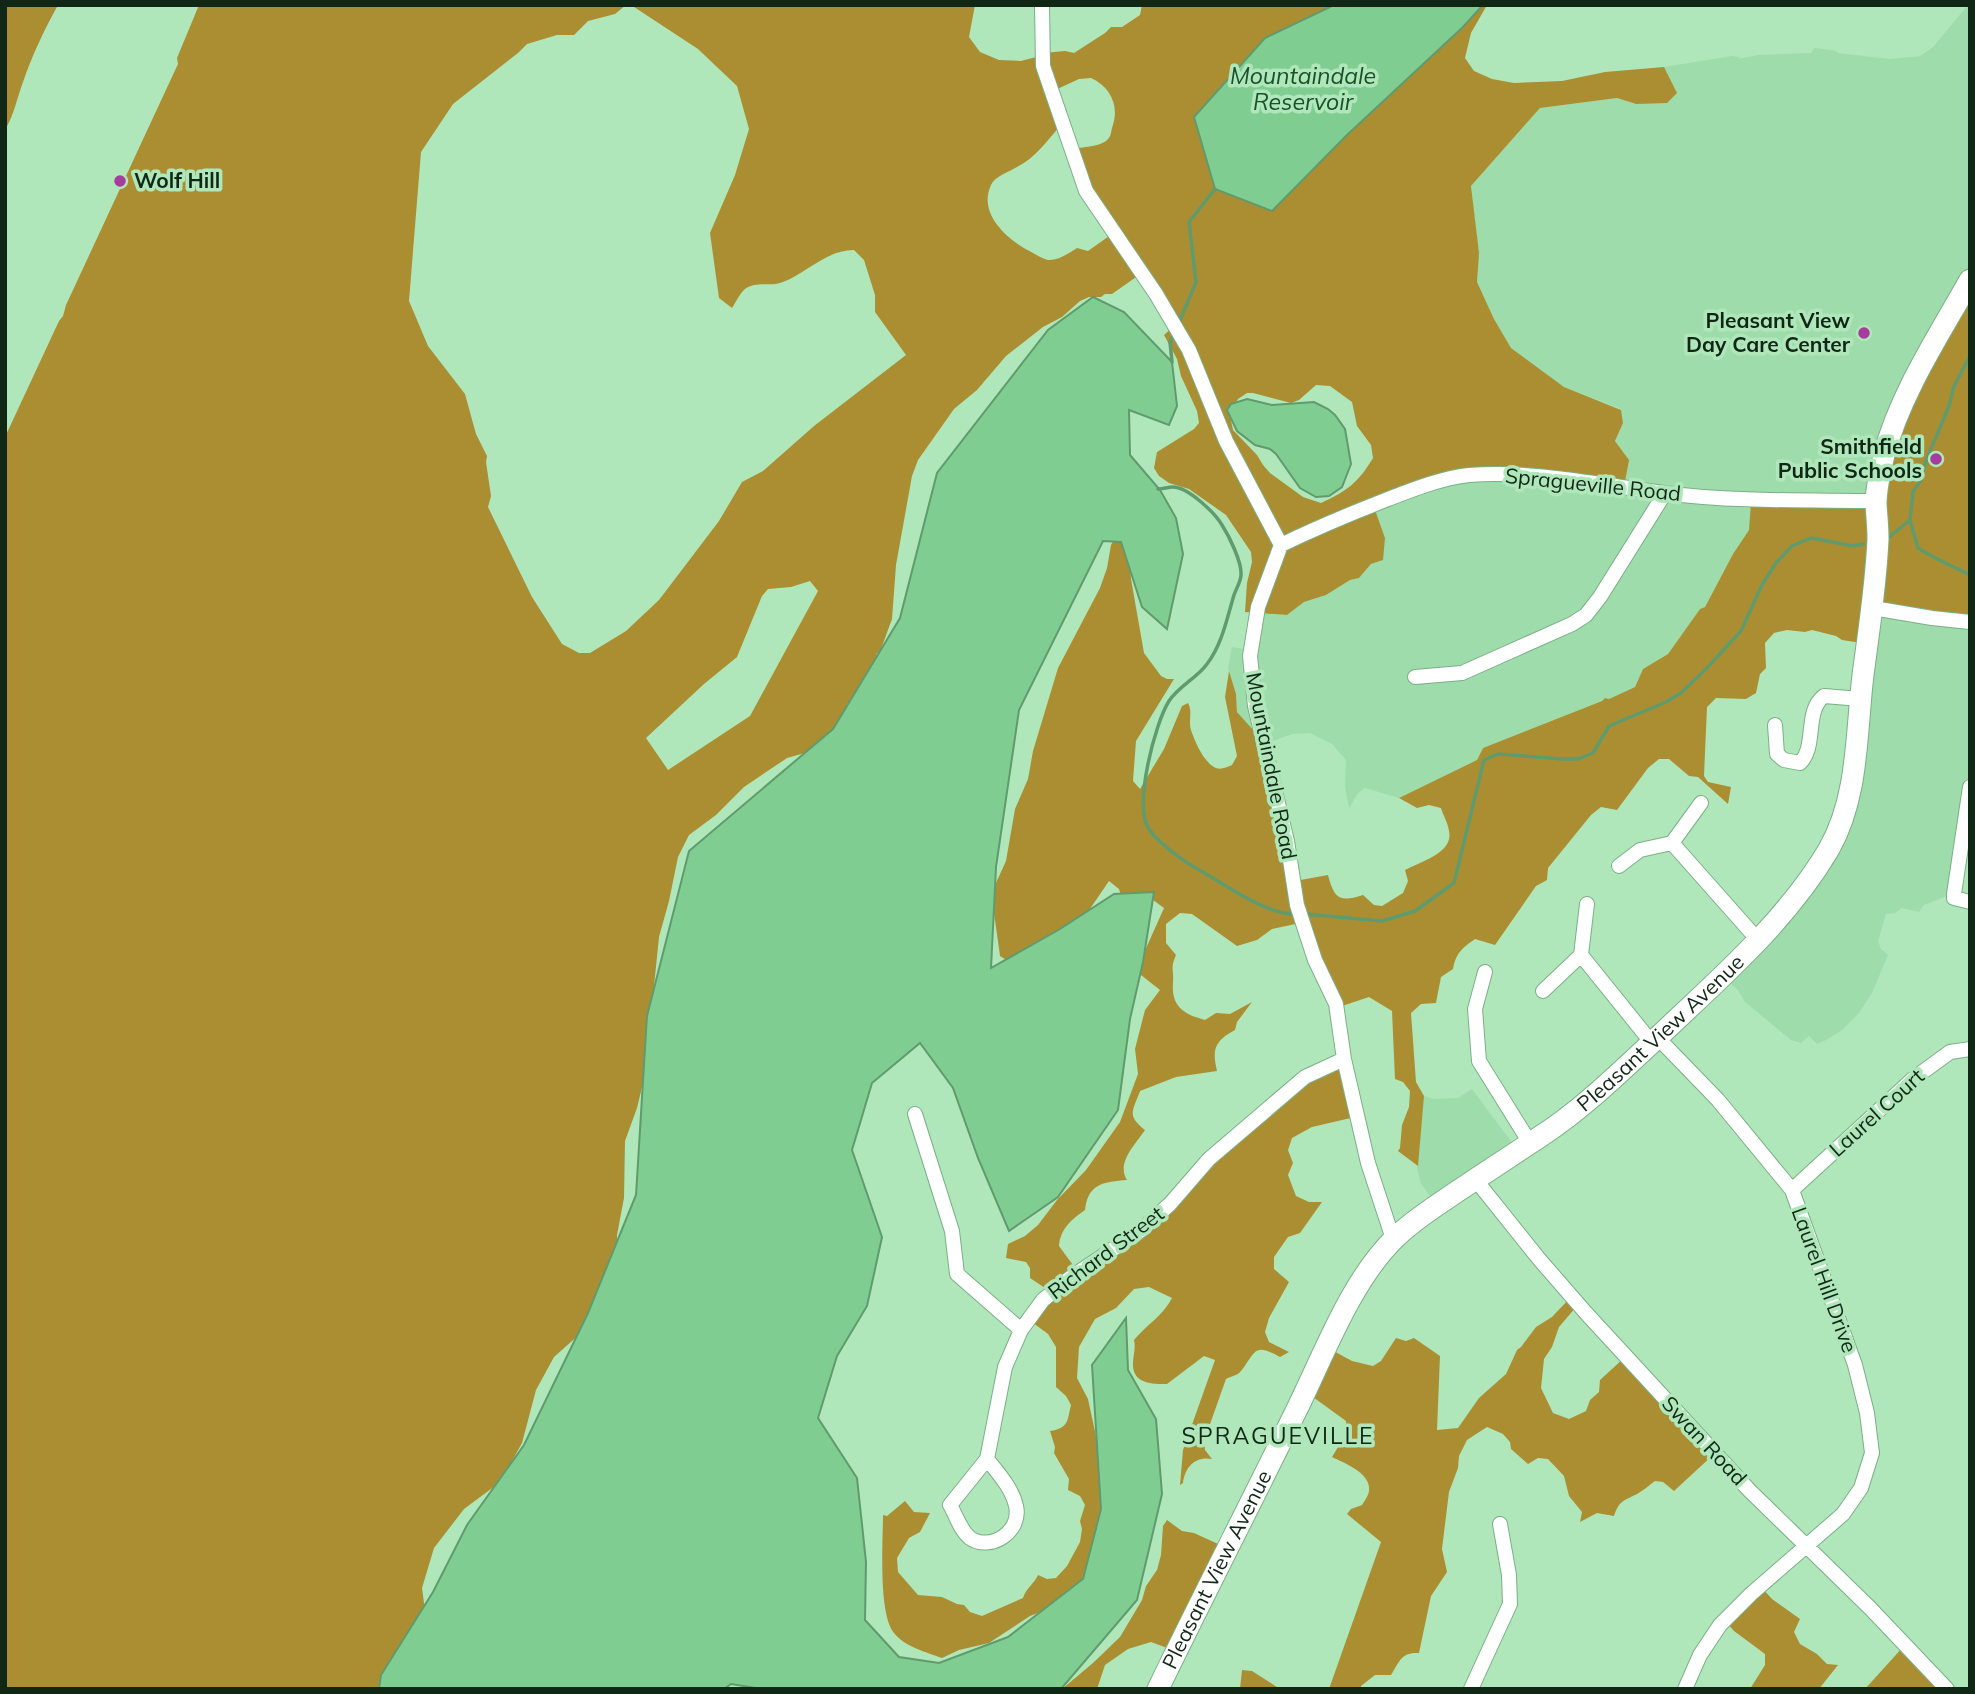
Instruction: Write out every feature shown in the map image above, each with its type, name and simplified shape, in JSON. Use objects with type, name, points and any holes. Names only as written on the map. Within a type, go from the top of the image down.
[{"type":"main road","name":"Pleasant View Avenue","points":[[1158,1689],[1349,1303],[1370,1269],[1393,1240],[1419,1217],[1544,1134],[1612,1080],[1710,988],[1788,909],[1832,843],[1854,773],[1873,608],[1878,537],[1876,500],[1884,456],[1896,420],[1923,363],[1970,280]]},
{"type":"street","points":[[1042,5],[1043,66],[1086,191],[1156,294],[1189,350],[1226,441],[1281,545]]},
{"type":"street","name":"Spragueville Road","points":[[1281,545],[1325,524],[1422,486],[1468,475],[1522,475],[1594,481],[1665,493],[1745,500],[1876,500]]},
{"type":"street","points":[[1415,677],[1462,673],[1572,624],[1586,615],[1621,565],[1665,493]]},
{"type":"street","name":"Mountaindale Road","points":[[1281,545],[1258,607],[1250,656],[1255,706],[1287,841],[1297,905],[1315,960],[1336,1004],[1344,1059],[1368,1163],[1393,1240]]},
{"type":"street","points":[[1873,608],[1970,622]]},
{"type":"street","points":[[1775,725],[1777,754],[1784,760],[1800,764],[1806,757],[1818,701],[1824,696],[1861,699]]},
{"type":"street","points":[[1970,787],[1954,898],[1970,902]]},
{"type":"street","points":[[1619,866],[1640,850],[1672,843],[1701,803]]},
{"type":"street","points":[[1672,843],[1758,940]]},
{"type":"street","points":[[1543,991],[1581,955],[1587,904]]},
{"type":"street","name":"Laurel Hill Drive","points":[[1581,955],[1654,1040],[1718,1100],[1792,1190],[1854,1366],[1867,1413],[1872,1453],[1861,1488],[1843,1514],[1751,1594],[1720,1625],[1700,1655],[1685,1689]]},
{"type":"street","points":[[1485,972],[1475,1009],[1479,1060],[1530,1143]]},
{"type":"street","name":"Laurel Court","points":[[1792,1190],[1913,1079],[1950,1052],[1970,1049]]},
{"type":"street","name":"Richard Street","points":[[987,1459],[1011,1493],[1017,1512],[1013,1530],[1008,1534],[990,1541],[977,1541],[963,1531],[950,1505],[987,1459],[1005,1367],[1021,1330],[1043,1300],[1070,1278],[1140,1231],[1170,1204],[1209,1159],[1305,1077],[1344,1059]]},
{"type":"street","points":[[915,1114],[952,1231],[957,1274],[1021,1330]]},
{"type":"street","name":"Swan Road","points":[[1475,1179],[1586,1313],[1750,1491],[1870,1608],[1947,1689]]},
{"type":"street","points":[[1471,1689],[1510,1604],[1509,1575],[1500,1524]]},
{"type":"shaded area","points":[[5,5],[58,5],[34,53],[5,130]]},
{"type":"shaded area","points":[[199,5],[626,5],[615,14],[588,21],[574,35],[557,35],[527,44],[453,104],[421,152],[409,301],[428,346],[465,394],[476,434],[487,456],[491,496],[488,507],[532,597],[562,644],[579,653],[590,653],[626,631],[659,600],[719,521],[742,482],[763,471],[814,426],[906,355],[875,312],[875,295],[864,260],[854,250],[834,254],[783,282],[749,287],[741,293],[732,308],[719,298],[710,233],[735,175],[749,129],[737,86],[698,49],[631,5],[975,5],[969,37],[980,52],[999,60],[1021,61],[1043,53],[1074,53],[1111,27],[1122,27],[1140,15],[1142,5],[1487,5],[1471,33],[1465,58],[1474,71],[1492,79],[1514,83],[1562,81],[1605,72],[1664,67],[1677,93],[1667,103],[1636,104],[1617,98],[1540,108],[1471,186],[1479,253],[1477,282],[1494,319],[1511,348],[1564,387],[1621,410],[1623,423],[1615,441],[1629,460],[1624,487],[1466,476],[1375,510],[1385,538],[1383,560],[1371,564],[1359,578],[1350,580],[1326,595],[1304,602],[1287,615],[1245,612],[1251,552],[1226,515],[1189,489],[1169,483],[1159,476],[1154,468],[1157,452],[1199,423],[1177,359],[1164,335],[1172,328],[1139,275],[1112,294],[1080,301],[1062,317],[1043,327],[1006,356],[977,390],[954,409],[918,460],[912,476],[896,565],[892,619],[881,649],[876,655],[879,658],[823,748],[787,758],[744,787],[716,815],[689,835],[678,857],[659,937],[645,1075],[625,1141],[624,1198],[617,1235],[618,1271],[599,1317],[554,1357],[536,1390],[522,1443],[499,1483],[464,1509],[434,1548],[422,1588],[426,1618],[390,1689],[5,1689],[5,437],[178,64],[177,58]],"holes":[[[1091,78],[1104,87],[1112,99],[1115,113],[1111,134],[1101,144],[1071,149],[1112,234],[1088,251],[1077,248],[1059,258],[1048,260],[1006,235],[992,217],[988,196],[996,179],[1029,159],[1060,126],[1053,91],[1079,79]],[[1316,385],[1330,386],[1352,402],[1357,426],[1371,445],[1373,458],[1357,480],[1321,503],[1303,497],[1270,473],[1233,430],[1230,415],[1238,399],[1247,393],[1291,403],[1299,400]],[[810,581],[818,591],[750,716],[668,770],[646,738],[737,657],[762,596],[768,589],[791,587]]]},
{"type":"shaded area","points":[[1968,5],[1970,281],[1880,504],[1749,530],[1705,607],[1700,609],[1668,654],[1643,669],[1635,687],[1483,748],[1477,760],[1399,798],[1365,788],[1358,793],[1349,808],[1345,787],[1346,760],[1332,744],[1310,733],[1292,734],[1268,743],[1255,732],[1237,712],[1236,694],[1228,668],[1232,647],[1249,650],[1256,613],[1287,615],[1304,602],[1326,595],[1350,580],[1359,578],[1371,564],[1382,560],[1375,510],[1418,488],[1629,460],[1615,441],[1623,423],[1619,408],[1564,387],[1511,348],[1477,282],[1478,254],[1471,186],[1540,108],[1617,98],[1636,104],[1676,93],[1664,67],[1732,56],[1740,57],[1738,59],[1758,55],[1811,53],[1814,48],[1890,59],[1920,56],[1933,47]]},
{"type":"shaded area","points":[[1970,281],[1970,623],[1874,610],[1868,644],[1842,640],[1812,630],[1774,633],[1765,643],[1766,668],[1760,674],[1756,693],[1746,699],[1716,698],[1707,707],[1704,776],[1708,782],[1731,787],[1728,804],[1698,777],[1689,776],[1669,759],[1659,759],[1648,768],[1617,810],[1601,807],[1591,815],[1548,868],[1547,880],[1536,886],[1495,945],[1475,939],[1467,945],[1460,951],[1453,969],[1441,977],[1436,1003],[1421,1004],[1411,1013],[1416,1082],[1424,1096],[1418,1166],[1398,1151],[1402,1125],[1409,1107],[1410,1091],[1403,1082],[1395,1079],[1392,1011],[1369,997],[1336,1008],[1300,923],[1272,929],[1257,940],[1237,946],[1192,914],[1180,913],[1166,924],[1166,943],[1176,955],[1173,990],[1180,1008],[1205,1020],[1216,1013],[1230,1014],[1252,1002],[1237,1022],[1235,1030],[1216,1047],[1217,1071],[1176,1077],[1140,1091],[1133,1108],[1133,1116],[1145,1130],[1125,1161],[1124,1174],[1127,1180],[1104,1183],[1094,1189],[1085,1210],[1064,1230],[1059,1246],[1078,1272],[1123,1244],[1301,1081],[1341,1062],[1355,1117],[1312,1127],[1292,1138],[1288,1150],[1293,1163],[1288,1175],[1296,1196],[1309,1202],[1322,1202],[1300,1233],[1288,1237],[1274,1257],[1274,1269],[1289,1282],[1269,1318],[1265,1332],[1269,1342],[1289,1352],[1280,1357],[1265,1350],[1256,1351],[1239,1373],[1226,1379],[1204,1441],[1205,1450],[1212,1459],[1201,1459],[1192,1464],[1180,1485],[1183,1450],[1215,1360],[1204,1356],[1167,1384],[1149,1383],[1139,1379],[1134,1370],[1134,1340],[1164,1310],[1172,1298],[1149,1287],[1134,1289],[1116,1308],[1095,1319],[1079,1347],[1077,1378],[1088,1399],[1102,1464],[1102,1530],[1084,1583],[1046,1610],[1030,1616],[989,1643],[959,1650],[942,1658],[904,1642],[889,1624],[883,1594],[882,1559],[883,1515],[887,1516],[905,1501],[914,1512],[930,1513],[920,1532],[909,1538],[897,1558],[898,1572],[918,1595],[942,1597],[964,1605],[970,1612],[982,1616],[1023,1598],[1038,1575],[1047,1579],[1056,1578],[1067,1566],[1080,1542],[1080,1521],[1085,1505],[1080,1496],[1068,1490],[1069,1479],[1054,1453],[1050,1431],[1064,1426],[1071,1405],[1056,1387],[1056,1347],[1048,1334],[1029,1320],[1051,1292],[1030,1278],[1030,1268],[1026,1262],[1006,1258],[1008,1244],[1025,1236],[1038,1225],[1057,1200],[1086,1170],[1120,1122],[1138,1074],[1135,1049],[1145,1010],[1160,990],[1141,975],[1139,964],[1164,908],[1149,897],[1122,899],[1119,889],[1109,881],[1055,960],[1029,974],[1000,956],[994,913],[995,885],[1006,861],[1015,809],[1028,779],[1033,751],[1058,668],[1100,588],[1111,545],[1118,533],[1129,548],[1131,579],[1144,653],[1161,676],[1174,679],[1136,741],[1133,781],[1140,789],[1164,749],[1182,706],[1188,703],[1191,730],[1204,757],[1216,768],[1232,765],[1237,756],[1225,697],[1229,671],[1236,694],[1237,712],[1255,732],[1295,881],[1328,875],[1335,894],[1339,897],[1363,895],[1374,905],[1382,906],[1403,893],[1408,881],[1405,870],[1441,851],[1449,839],[1441,808],[1429,805],[1417,808],[1399,798],[1477,760],[1483,748],[1635,687],[1643,669],[1668,654],[1700,609],[1705,607],[1749,530],[1751,503],[1879,507],[1898,420]]},
{"type":"shaded area","points":[[1871,613],[1970,623],[1970,785],[1952,894],[1924,905],[1919,912],[1902,908],[1895,913],[1886,914],[1878,941],[1881,949],[1888,955],[1872,993],[1859,1013],[1842,1030],[1826,1040],[1817,1044],[1809,1036],[1801,1043],[1791,1040],[1745,1002],[1738,990],[1724,977],[1832,844]]},
{"type":"shaded area","points":[[1472,1089],[1519,1152],[1437,1205],[1421,1184],[1417,1168],[1424,1096],[1434,1099],[1458,1098]]},
{"type":"shaded area","points":[[1570,1298],[1576,1307],[1559,1327],[1552,1347],[1544,1359],[1541,1388],[1553,1413],[1569,1419],[1586,1411],[1590,1400],[1599,1392],[1600,1380],[1624,1358],[1713,1455],[1674,1491],[1663,1482],[1655,1481],[1622,1502],[1614,1516],[1597,1513],[1580,1522],[1582,1512],[1569,1496],[1564,1476],[1548,1459],[1538,1458],[1528,1464],[1511,1449],[1510,1442],[1503,1434],[1487,1427],[1467,1440],[1459,1456],[1458,1468],[1449,1492],[1442,1549],[1447,1572],[1431,1596],[1419,1653],[1408,1654],[1391,1675],[1375,1675],[1361,1686],[1361,1689],[1329,1689],[1381,1542],[1347,1514],[1351,1509],[1362,1505],[1369,1490],[1366,1479],[1361,1474],[1332,1457],[1347,1432],[1346,1421],[1306,1392],[1328,1348],[1352,1361],[1373,1366],[1381,1361],[1396,1338],[1406,1341],[1414,1338],[1440,1356],[1437,1430],[1458,1428],[1479,1398],[1506,1374],[1517,1350],[1536,1327],[1552,1317]]},
{"type":"shaded area","points":[[1167,1520],[1182,1531],[1194,1533],[1227,1548],[1178,1652],[1151,1642],[1128,1649],[1105,1665],[1097,1689],[1062,1689],[1120,1637],[1157,1570],[1163,1526]]},
{"type":"shaded area","points":[[1761,1587],[1772,1599],[1800,1619],[1794,1632],[1800,1644],[1827,1664],[1838,1665],[1819,1689],[1750,1689],[1765,1665],[1765,1654],[1726,1622]]},
{"type":"shaded area","points":[[1903,1647],[1945,1689],[1865,1689]]},
{"type":"shaded area","points":[[1242,1670],[1252,1671],[1280,1689],[1240,1689]]},
{"type":"water","name":"Mountaindale Reservoir","points":[[1334,5],[1483,5],[1272,211],[1215,189],[1194,117],[1265,38]]},
{"type":"water","points":[[1093,297],[1124,312],[1172,362],[1177,406],[1169,425],[1129,410],[1130,455],[1160,490],[1176,518],[1183,554],[1167,629],[1142,607],[1121,542],[1103,541],[1019,710],[996,867],[991,968],[1060,929],[1114,894],[1154,892],[1143,962],[1130,1019],[1118,1110],[1058,1197],[1009,1231],[978,1158],[953,1088],[920,1043],[872,1083],[852,1150],[882,1237],[867,1306],[837,1356],[818,1418],[857,1478],[866,1562],[865,1620],[899,1657],[939,1663],[1008,1637],[1083,1579],[1101,1509],[1092,1365],[1126,1318],[1128,1370],[1156,1419],[1162,1494],[1137,1600],[1061,1689],[762,1689],[731,1684],[724,1689],[379,1689],[381,1675],[433,1592],[467,1525],[524,1445],[588,1313],[636,1195],[647,1016],[689,851],[833,729],[900,618],[937,473],[1048,330]]},
{"type":"water","points":[[1247,399],[1272,405],[1314,402],[1335,415],[1345,429],[1351,464],[1342,487],[1329,496],[1316,497],[1300,488],[1276,454],[1270,449],[1255,445],[1237,431],[1227,410],[1231,404]]},
{"type":"waterway","points":[[1178,325],[1196,282],[1189,222],[1215,189]]},
{"type":"waterway","points":[[1172,362],[1170,342],[1175,332]]},
{"type":"waterway","points":[[1970,356],[1954,386],[1921,480],[1913,492],[1910,520],[1918,548],[1970,575]]},
{"type":"waterway","points":[[1158,489],[1173,487],[1186,491],[1214,514],[1231,542],[1241,575],[1224,631],[1212,657],[1203,669],[1173,696],[1163,712],[1148,765],[1143,803],[1145,818],[1149,829],[1159,841],[1189,864],[1259,904],[1294,914]]},
{"type":"waterway","points":[[1888,538],[1910,520]]},
{"type":"waterway","points":[[1305,914],[1382,921],[1415,911],[1454,883],[1484,760],[1498,754],[1578,759],[1593,753],[1609,726],[1666,702],[1681,693],[1706,669],[1741,631],[1762,585],[1776,563],[1792,546],[1811,538],[1853,546],[1863,544]]},
{"type":"place","name":"Wolf Hill","points":[[120,181]]},
{"type":"place","name":"Pleasant View Day Care Center","points":[[1864,333]]},
{"type":"place","name":"Smithfield Public Schools","points":[[1936,459]]},
{"type":"district","name":"SPRAGUEVILLE","points":[[1278,1436]]}]
